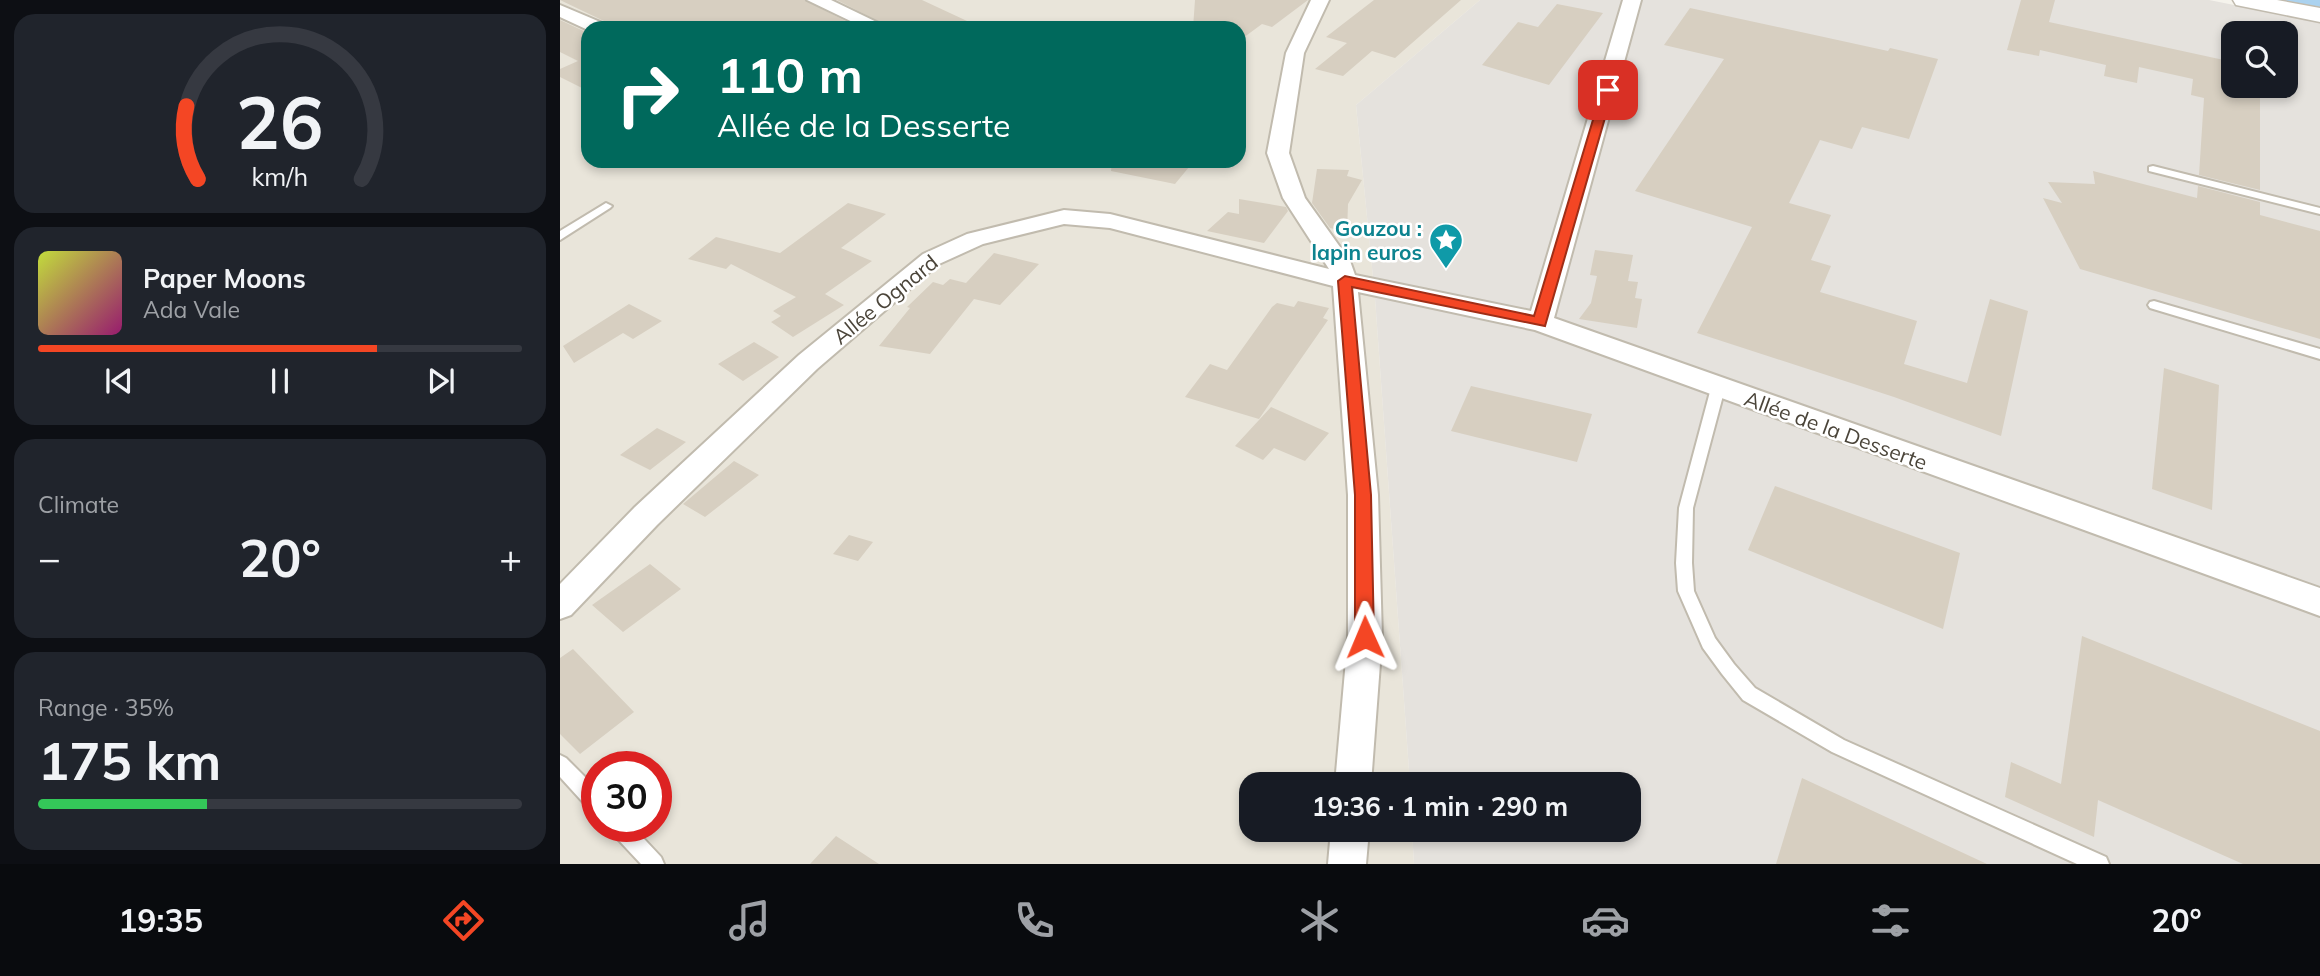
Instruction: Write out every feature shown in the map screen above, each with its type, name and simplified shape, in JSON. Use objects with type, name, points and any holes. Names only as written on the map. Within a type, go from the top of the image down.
[{"type":"street","points":[[816,0],[864,21]]},
{"type":"street","points":[[1320,0],[1296,53],[1278,153],[1294,198],[1338,261],[1345,281],[1363,495],[1365,637],[1354,772]]},
{"type":"street","points":[[1540,323],[1632,0]]},
{"type":"street","points":[[2244,0],[2320,15]]},
{"type":"street","points":[[560,10],[584,21]]},
{"type":"street","name":"Allée Ognard","points":[[560,605],[646,516],[808,362],[932,259],[954,247],[1017,227],[1064,217],[1086,218],[1345,281]]},
{"type":"street","name":"Allée de la Desserte","points":[[1345,281],[1540,323],[2320,602]]},
{"type":"street","points":[[1347,864],[1349,842]]},
{"type":"lane","points":[[2153,169],[2320,211]]},
{"type":"lane","points":[[560,236],[606,206]]},
{"type":"lane","points":[[2154,305],[2320,354]]},
{"type":"lane","points":[[1718,388],[1686,508],[1684,563],[1686,591],[1709,643],[1728,669],[1749,694],[1838,746],[2099,864]]},
{"type":"lane","points":[[560,764],[581,786]]},
{"type":"lane","points":[[633,842],[654,864]]},
{"type":"shaded area","points":[[560,0],[1480,0],[1356,105],[1375,298],[1409,772],[1239,772],[1239,842],[1413,842],[1414,864],[560,864]]},
{"type":"shaded area","points":[[1480,0],[2209,0],[2320,22],[2320,864],[1414,864],[1413,842],[1641,842],[1641,772],[1409,772],[1375,298],[1356,105]]},
{"type":"building","points":[[560,0],[805,0],[846,21],[604,21]]},
{"type":"building","points":[[837,0],[922,0],[967,21],[878,21]]},
{"type":"building","points":[[1195,0],[1308,0],[1272,27],[1262,24],[1246,36],[1246,21],[1194,21]]},
{"type":"building","points":[[1374,0],[1461,0],[1395,58],[1372,51],[1343,76],[1315,69],[1347,43],[1326,37]]},
{"type":"building","points":[[2021,0],[2055,0],[2049,22],[2221,59],[2221,98],[2260,98],[2260,190],[2199,175],[2204,98],[2191,95],[2193,79],[2139,67],[2137,83],[2104,76],[2106,65],[2040,50],[2039,56],[2007,50]]},
{"type":"building","points":[[1557,4],[1603,13],[1549,85],[1482,65],[1518,22],[1538,27]]},
{"type":"building","points":[[1690,8],[1888,51],[1890,48],[1938,59],[1909,139],[1862,127],[1852,149],[1820,140],[1789,203],[1831,215],[1811,260],[1831,266],[1820,292],[1917,321],[1904,364],[1967,383],[1990,299],[2028,311],[2001,436],[1894,397],[1697,333],[1752,227],[1635,191],[1724,59],[1664,45]]},
{"type":"building","points":[[560,20],[581,30],[581,88],[560,77],[560,69],[578,61],[560,52]]},
{"type":"building","points":[[1111,168],[1188,168],[1175,184],[1111,171]]},
{"type":"building","points":[[1317,169],[1349,170],[1347,176],[1362,180],[1348,204],[1347,232],[1330,228],[1312,203]]},
{"type":"building","points":[[2093,171],[2197,198],[2198,186],[2260,202],[2260,215],[2320,231],[2320,339],[2080,269],[2043,198],[2062,203],[2048,182],[2095,184]]},
{"type":"building","points":[[1239,199],[1286,207],[1288,211],[1264,243],[1207,231],[1228,212],[1239,214]]},
{"type":"building","points":[[848,203],[886,214],[841,248],[872,261],[825,294],[844,305],[793,337],[771,322],[781,316],[773,311],[796,297],[731,264],[726,269],[688,259],[716,237],[780,253]]},
{"type":"building","points":[[1595,250],[1633,255],[1628,281],[1638,282],[1635,298],[1642,299],[1637,328],[1579,319],[1591,303],[1597,276],[1590,275]]},
{"type":"building","points":[[994,253],[1039,264],[1000,305],[974,299],[930,354],[879,346],[910,308],[907,307],[933,282],[943,285],[950,279],[966,283]]},
{"type":"building","points":[[1298,301],[1329,308],[1323,318],[1328,320],[1259,419],[1185,397],[1210,364],[1227,370],[1272,307],[1277,303],[1294,307]]},
{"type":"building","points":[[629,304],[662,321],[633,339],[623,333],[574,363],[563,346]]},
{"type":"building","points":[[754,342],[779,357],[743,381],[718,364]]},
{"type":"building","points":[[2164,368],[2219,385],[2212,510],[2152,489]]},
{"type":"building","points":[[1471,386],[1592,414],[1577,462],[1451,431]]},
{"type":"building","points":[[1271,407],[1329,433],[1305,461],[1274,448],[1263,460],[1235,446]]},
{"type":"building","points":[[657,428],[686,442],[650,470],[620,455]]},
{"type":"building","points":[[734,461],[759,475],[705,517],[683,504]]},
{"type":"building","points":[[1775,486],[1960,553],[1943,629],[1748,550]]},
{"type":"building","points":[[849,535],[873,542],[858,561],[833,554]]},
{"type":"building","points":[[650,564],[681,589],[623,632],[592,605]]},
{"type":"building","points":[[2082,636],[2320,731],[2320,864],[2243,864],[2098,800],[2094,837],[2005,797],[2011,762],[2061,784]]},
{"type":"building","points":[[573,649],[634,712],[580,754],[560,734],[560,658]]},
{"type":"building","points":[[1802,778],[1987,864],[1776,864]]},
{"type":"building","points":[[836,836],[879,864],[810,864]]},
{"type":"waterway","points":[[2293,0],[2320,5]]},
{"type":"place","name":"Gouzou : lapin euros","points":[[1446,270]]},
{"type":"route","points":[[1365,637],[1363,495],[1345,281],[1540,323],[1608,90]]}]
